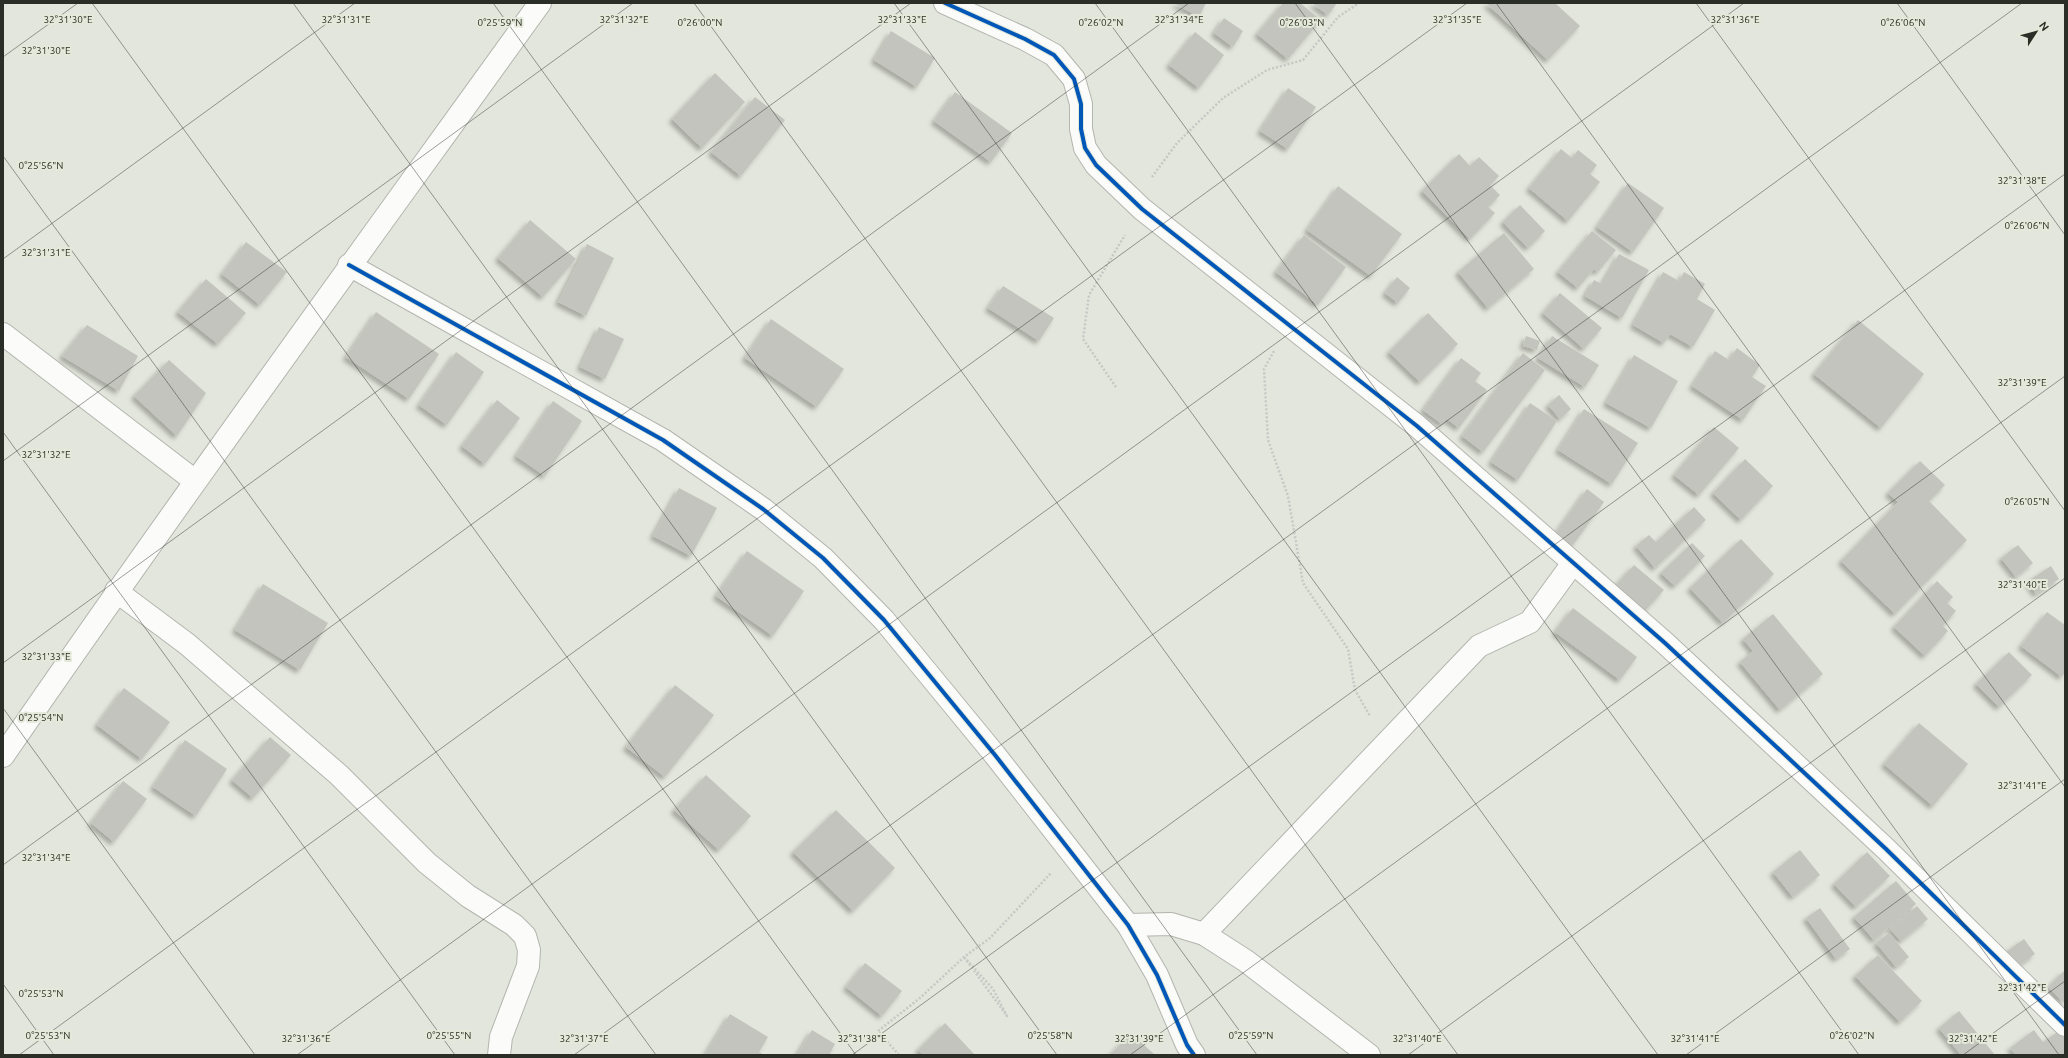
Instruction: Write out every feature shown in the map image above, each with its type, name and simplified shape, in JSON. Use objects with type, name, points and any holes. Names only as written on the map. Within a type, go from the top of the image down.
[{"type":"street","points":[[3,756],[116,591],[349,265],[540,3]]},
{"type":"street","points":[[945,3],[1054,55],[1074,79],[1081,104],[1081,129],[1085,148],[1096,165],[1142,209],[1417,426],[1665,643],[1886,849],[2065,1025]]},
{"type":"street","points":[[349,265],[663,440],[763,509],[822,558],[884,620],[995,755],[1128,925],[1157,976],[1187,1045],[1194,1055]]},
{"type":"street","points":[[3,334],[195,481]]},
{"type":"street","points":[[1204,934],[1479,646],[1530,622],[1573,563]]},
{"type":"street","points":[[116,591],[187,644],[339,775],[427,863],[468,896],[514,925],[525,936],[529,950],[528,966],[501,1037],[499,1055]]},
{"type":"street","points":[[1128,925],[1171,924],[1204,934],[1246,961],[1320,1020],[1369,1055]]},
{"type":"path","points":[[1116,387],[1083,339],[1088,294],[1142,209],[1149,181],[1177,143],[1223,98],[1267,70],[1303,60],[1338,17],[1358,3]]},
{"type":"path","points":[[1288,324],[1264,369],[1268,440],[1288,496],[1303,583],[1348,649],[1355,690],[1386,745]]},
{"type":"path","points":[[899,1055],[878,1032],[920,998],[964,957],[990,938],[1020,908],[1069,851]]},
{"type":"path","points":[[964,957],[994,989],[1007,1016],[969,963],[964,957]]},
{"type":"building","points":[[1174,3],[1206,3],[1199,17]]},
{"type":"building","points":[[1283,3],[1300,3],[1321,20],[1288,59],[1257,34]]},
{"type":"building","points":[[1312,3],[1337,3],[1328,15]]},
{"type":"building","points":[[1486,3],[1555,3],[1580,26],[1548,60]]},
{"type":"building","points":[[1224,18],[1243,31],[1233,47],[1214,33]]},
{"type":"building","points":[[891,31],[935,58],[917,87],[874,60]]},
{"type":"building","points":[[1195,32],[1224,55],[1199,88],[1169,65]]},
{"type":"building","points":[[715,73],[745,102],[702,148],[672,119]]},
{"type":"building","points":[[1288,88],[1316,107],[1288,149],[1260,131]]},
{"type":"building","points":[[955,92],[1012,133],[991,162],[934,121]]},
{"type":"building","points":[[755,97],[785,120],[741,176],[711,152]]},
{"type":"building","points":[[1561,149],[1572,158],[1578,150],[1597,165],[1590,174],[1600,182],[1568,221],[1529,188]]},
{"type":"building","points":[[1459,154],[1470,166],[1479,157],[1499,176],[1490,185],[1500,195],[1488,207],[1495,213],[1470,239],[1422,191]]},
{"type":"building","points":[[1628,183],[1664,208],[1633,252],[1597,227]]},
{"type":"building","points":[[1338,186],[1402,234],[1371,276],[1307,230]]},
{"type":"building","points":[[1520,205],[1545,231],[1528,248],[1503,222]]},
{"type":"building","points":[[530,220],[576,259],[543,297],[498,258]]},
{"type":"building","points":[[1592,231],[1616,250],[1598,272],[1594,269],[1578,288],[1558,272]]},
{"type":"building","points":[[1504,233],[1534,269],[1488,308],[1458,272]]},
{"type":"building","points":[[1304,235],[1346,267],[1318,305],[1276,272]]},
{"type":"building","points":[[246,242],[287,272],[260,305],[222,274]]},
{"type":"building","points":[[587,244],[614,258],[586,316],[558,302]]},
{"type":"building","points":[[1619,254],[1649,270],[1622,318],[1585,296],[1594,280],[1602,284]]},
{"type":"building","points":[[1663,272],[1679,281],[1684,272],[1705,284],[1697,299],[1715,310],[1693,347],[1670,334],[1664,343],[1633,325]]},
{"type":"building","points":[[1397,277],[1410,288],[1398,303],[1385,293]]},
{"type":"building","points":[[206,279],[246,313],[218,344],[178,312]]},
{"type":"building","points":[[1003,286],[1054,318],[1039,341],[988,308]]},
{"type":"building","points":[[1560,293],[1602,328],[1584,349],[1543,313]]},
{"type":"building","points":[[376,312],[439,354],[409,399],[346,357]]},
{"type":"building","points":[[1428,313],[1458,344],[1420,382],[1389,352]]},
{"type":"building","points":[[771,319],[844,369],[817,407],[745,358]]},
{"type":"building","points":[[1858,320],[1924,374],[1881,428],[1814,374]]},
{"type":"building","points":[[87,325],[138,356],[119,391],[62,356]]},
{"type":"building","points":[[599,327],[624,339],[605,379],[580,367]]},
{"type":"building","points":[[1526,336],[1540,341],[1537,350],[1523,346]]},
{"type":"building","points":[[1552,336],[1599,365],[1585,387],[1538,358]]},
{"type":"building","points":[[1737,348],[1760,365],[1752,377],[1766,386],[1743,420],[1692,386],[1715,351],[1729,360]]},
{"type":"building","points":[[456,352],[484,372],[447,425],[419,405]]},
{"type":"building","points":[[1523,353],[1545,370],[1483,452],[1462,436]]},
{"type":"building","points":[[1634,355],[1678,381],[1651,428],[1606,403]]},
{"type":"building","points":[[1461,358],[1481,373],[1475,381],[1487,390],[1459,428],[1447,419],[1442,424],[1423,410]]},
{"type":"building","points":[[169,360],[206,393],[177,436],[134,396]]},
{"type":"building","points":[[1559,395],[1571,409],[1560,419],[1548,405]]},
{"type":"building","points":[[497,400],[520,418],[485,464],[462,446]]},
{"type":"building","points":[[553,401],[582,421],[545,476],[516,456]]},
{"type":"building","points":[[1530,403],[1557,421],[1518,480],[1491,462]]},
{"type":"building","points":[[1584,409],[1638,443],[1612,484],[1558,450]]},
{"type":"building","points":[[1714,427],[1739,448],[1699,495],[1674,475]]},
{"type":"building","points":[[1745,459],[1773,486],[1741,520],[1713,493]]},
{"type":"building","points":[[1920,461],[1945,485],[1929,501],[1967,540],[1895,614],[1841,561],[1898,502],[1888,493]]},
{"type":"building","points":[[679,488],[717,508],[691,556],[653,536]]},
{"type":"building","points":[[1587,489],[1604,502],[1573,545],[1556,533]]},
{"type":"building","points":[[1694,507],[1706,520],[1655,568],[1636,546],[1649,535],[1656,542]]},
{"type":"building","points":[[1741,539],[1774,574],[1723,623],[1690,588]]},
{"type":"building","points":[[1692,543],[1705,556],[1675,586],[1661,573]]},
{"type":"building","points":[[2018,545],[2033,563],[2016,577],[2001,558]]},
{"type":"building","points":[[747,551],[804,591],[773,636],[716,596]]},
{"type":"building","points":[[1634,565],[1664,590],[1644,612],[1615,586]]},
{"type":"building","points":[[2051,566],[2059,579],[2036,594],[2028,581]]},
{"type":"building","points":[[1937,581],[1953,597],[1947,603],[1956,611],[1943,626],[1948,631],[1925,656],[1894,627]]},
{"type":"building","points":[[263,584],[328,623],[300,670],[235,630]]},
{"type":"building","points":[[1573,608],[1637,657],[1620,680],[1555,632]]},
{"type":"building","points":[[2047,612],[2065,625],[2065,672],[2062,677],[2021,646]]},
{"type":"building","points":[[1773,614],[1823,674],[1780,710],[1740,662],[1753,651],[1743,639]]},
{"type":"building","points":[[2009,652],[2032,675],[1999,707],[1976,684]]},
{"type":"building","points":[[675,685],[714,715],[665,777],[626,747]]},
{"type":"building","points":[[124,688],[170,722],[142,759],[97,725]]},
{"type":"building","points":[[1919,723],[1968,764],[1933,806],[1884,764]]},
{"type":"building","points":[[270,737],[291,755],[253,798],[232,780]]},
{"type":"building","points":[[185,740],[227,769],[196,816],[153,787]]},
{"type":"building","points":[[706,775],[751,816],[719,850],[674,810]]},
{"type":"building","points":[[123,781],[147,799],[114,842],[91,823]]},
{"type":"building","points":[[836,810],[895,868],[853,911],[793,852]]},
{"type":"building","points":[[1800,850],[1820,875],[1793,897],[1773,872]]},
{"type":"building","points":[[1867,852],[1890,876],[1856,907],[1834,884]]},
{"type":"building","points":[[1896,881],[1916,904],[1874,940],[1854,917]]},
{"type":"building","points":[[1917,906],[1928,919],[1901,941],[1890,929]]},
{"type":"building","points":[[1820,908],[1850,949],[1836,959],[1806,918]]},
{"type":"building","points":[[1889,933],[1909,957],[1896,967],[1876,943]]},
{"type":"building","points":[[2024,939],[2035,954],[2017,967],[2006,952]]},
{"type":"building","points":[[1878,955],[1922,1001],[1900,1022],[1855,976]]},
{"type":"building","points":[[865,963],[902,991],[882,1016],[846,987]]},
{"type":"building","points":[[2065,970],[2065,1004],[2048,987]]},
{"type":"building","points":[[1959,1011],[1995,1055],[1961,1055],[1939,1028]]},
{"type":"building","points":[[730,1014],[768,1037],[759,1052],[764,1055],[705,1055]]},
{"type":"building","points":[[945,1023],[975,1055],[923,1055],[918,1050]]},
{"type":"building","points":[[812,1030],[835,1044],[829,1055],[797,1055]]},
{"type":"building","points":[[2034,1030],[2043,1042],[2059,1031],[2065,1039],[2065,1055],[2016,1055],[2010,1048]]},
{"type":"building","points":[[1131,1033],[1155,1055],[1110,1055]]},
{"type":"cycle path","points":[[945,3],[1025,39],[1054,55],[1074,79],[1081,104],[1081,129],[1085,148],[1096,165],[1142,209],[1417,426],[1665,643],[1886,849],[2065,1025]]},
{"type":"cycle path","points":[[349,265],[663,440],[763,509],[823,558],[884,620],[995,755],[1128,925],[1157,975],[1187,1045],[1194,1055]]}]
